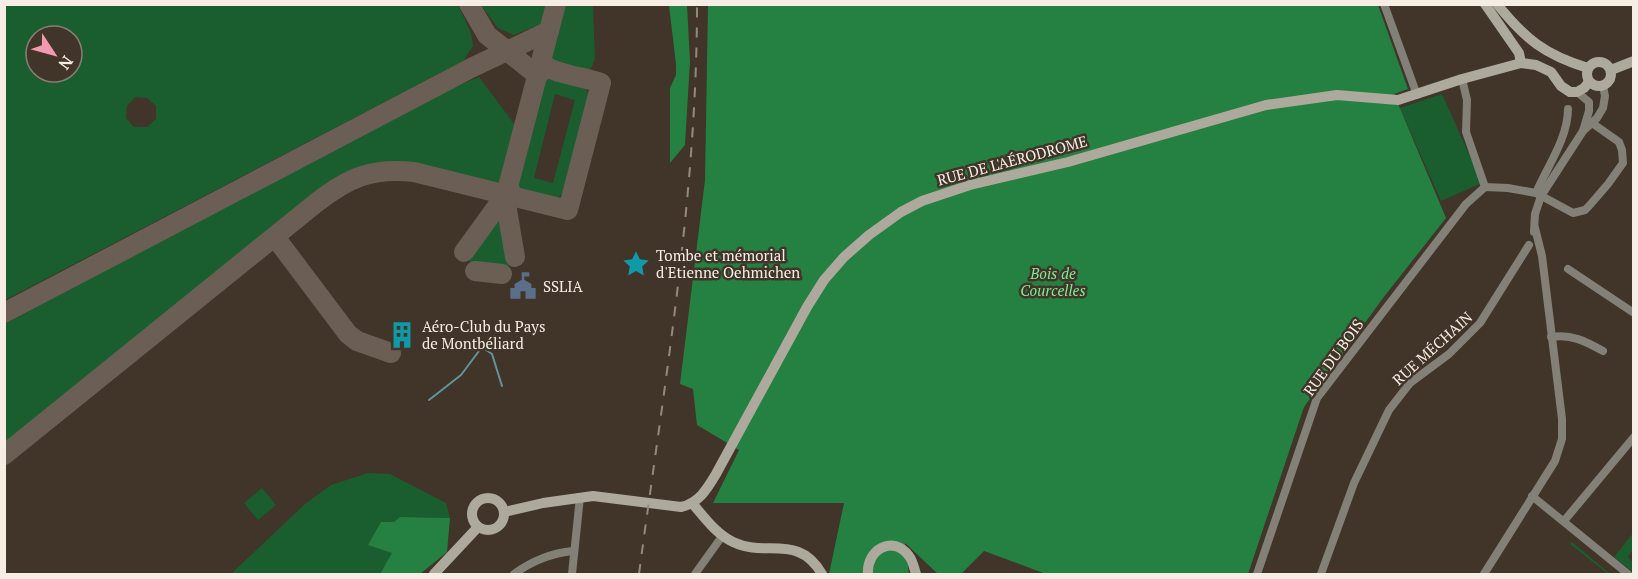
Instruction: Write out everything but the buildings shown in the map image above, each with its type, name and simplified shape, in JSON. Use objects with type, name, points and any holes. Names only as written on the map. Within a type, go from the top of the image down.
[{"type":"street","points":[[1383,4],[1417,95]]},
{"type":"street","points":[[1485,4],[1519,53],[1521,63],[1536,64],[1551,72],[1561,86],[1570,92],[1577,92],[1589,82]]},
{"type":"street","points":[[1497,4],[1529,39],[1552,55],[1588,68]]},
{"type":"street","points":[[1600,61],[1611,70],[1608,82],[1598,87],[1589,82],[1586,75],[1593,63],[1600,61]]},
{"type":"street","points":[[1611,70],[1634,61]]},
{"type":"street","name":"RUE DE L'AÉRODROME","points":[[692,503],[703,494],[716,474],[824,280],[856,246],[901,212],[946,191],[1068,162],[1266,105],[1336,95],[1398,100],[1521,63]]},
{"type":"street","points":[[1462,79],[1467,100],[1466,132],[1485,187],[1508,188],[1538,195],[1567,211],[1578,213],[1589,206],[1620,168],[1623,155],[1621,146],[1592,123]]},
{"type":"street","points":[[1538,195],[1583,131],[1603,108],[1605,96],[1602,86]]},
{"type":"street","points":[[1577,92],[1589,102],[1589,111],[1583,131]]},
{"type":"street","points":[[1484,574],[1555,461],[1562,439],[1562,419],[1540,246],[1535,228],[1535,214],[1538,195],[1568,120],[1568,109]]},
{"type":"street","name":"RUE DU BOIS","points":[[1257,574],[1317,398],[1466,204],[1485,187]]},
{"type":"street","name":"RUE MÉCHAIN","points":[[1321,574],[1354,483],[1389,410],[1410,383],[1449,354],[1480,323],[1529,246],[1535,228]]},
{"type":"street","points":[[1529,246],[1540,246]]},
{"type":"street","points":[[1568,269],[1634,313]]},
{"type":"street","points":[[1551,337],[1563,335],[1579,338],[1603,351]]},
{"type":"street","points":[[1564,521],[1634,437]]},
{"type":"street","points":[[504,512],[580,497],[602,496],[681,507],[692,503],[723,535],[741,544],[795,550],[814,562],[822,574]]},
{"type":"street","points":[[1532,496],[1628,574]]},
{"type":"street","points":[[488,497],[501,503],[504,512],[504,518],[498,526],[488,530],[478,527],[471,512],[479,500],[488,497]]},
{"type":"street","points":[[572,574],[580,497]]},
{"type":"street","points":[[434,574],[478,527]]},
{"type":"street","points":[[695,574],[723,535]]},
{"type":"street","points":[[868,574],[871,558],[877,549],[886,545],[903,550],[910,557],[916,574]]},
{"type":"street","points":[[514,574],[545,557],[558,552],[573,551]]},
{"type":"green space","points":[[4,5],[458,5],[471,33],[473,46],[463,61],[5,300]],"holes":[[[135,97],[147,98],[156,106],[156,119],[147,127],[134,127],[126,118],[127,106]]]},
{"type":"green space","points":[[481,5],[549,5],[544,23],[514,35],[498,28]]},
{"type":"green space","points":[[560,5],[593,5],[595,59],[590,71],[567,69],[555,65],[547,58]]},
{"type":"green space","points":[[669,5],[687,5],[690,61],[685,145],[670,163],[670,88],[676,75],[676,64]]},
{"type":"green space","name":"Bois de Courcelles","points":[[708,5],[1378,5],[1408,89],[1394,94],[1446,218],[1383,298],[1304,407],[1248,574],[1046,574],[984,551],[961,574],[938,574],[905,543],[909,574],[829,574],[844,503],[713,503],[739,450],[697,425],[693,389],[680,384],[705,180]]},
{"type":"green space","points":[[550,74],[577,81],[588,93],[563,193],[555,200],[520,193],[515,183],[541,80]],"holes":[[[555,94],[575,100],[553,183],[534,178]]]},
{"type":"green space","points":[[479,77],[517,128],[506,174],[500,184],[492,185],[428,168],[394,164],[363,168],[338,180],[5,448],[5,324],[439,93]]},
{"type":"green space","points":[[1442,94],[1482,183],[1441,201],[1400,108]]},
{"type":"green space","points":[[504,211],[511,252],[509,267],[505,272],[476,269],[470,264],[469,255]]},
{"type":"green space","points":[[368,473],[390,474],[446,503],[450,518],[400,517],[393,553],[380,574],[231,574],[306,503],[331,485]]},
{"type":"green space","points":[[262,488],[276,505],[258,520],[244,503]]},
{"type":"green space","points":[[400,517],[450,518],[447,552],[420,574],[380,574],[392,553],[368,545],[381,522],[394,522]]},
{"type":"green space","points":[[1633,533],[1633,549],[1628,557],[1633,562],[1633,572],[1614,557]]},
{"type":"green space","points":[[1572,542],[1609,573],[1570,544]]},
{"type":"waterway","points":[[429,400],[461,375],[482,347],[492,354],[502,386]]},
{"type":"taxiway","points":[[469,4],[487,35],[537,75],[545,69]]},
{"type":"taxiway","points":[[514,196],[509,190],[509,183],[556,4]]},
{"type":"taxiway","points":[[4,313],[471,68],[549,31]]},
{"type":"taxiway","points":[[4,455],[316,203],[339,187],[361,176],[385,171],[414,172],[568,210],[601,83],[555,71],[543,64],[542,58]]},
{"type":"taxiway","points":[[464,252],[506,194]]},
{"type":"taxiway","points":[[505,198],[515,257]]},
{"type":"taxiway","points":[[275,237],[348,334],[357,341],[391,353]]},
{"type":"taxiway","points":[[475,271],[502,274]]},
{"type":"railway","points":[[639,574],[685,219],[696,76],[697,4]]},
{"type":"place","name":"Tombe et mémorial d'Etienne Oehmichen","points":[[636,264]]},
{"type":"place","name":"SSLIA","points":[[523,286]]},
{"type":"place","name":"Aéro-Club du Pays de Montbéliard","points":[[402,335]]}]
